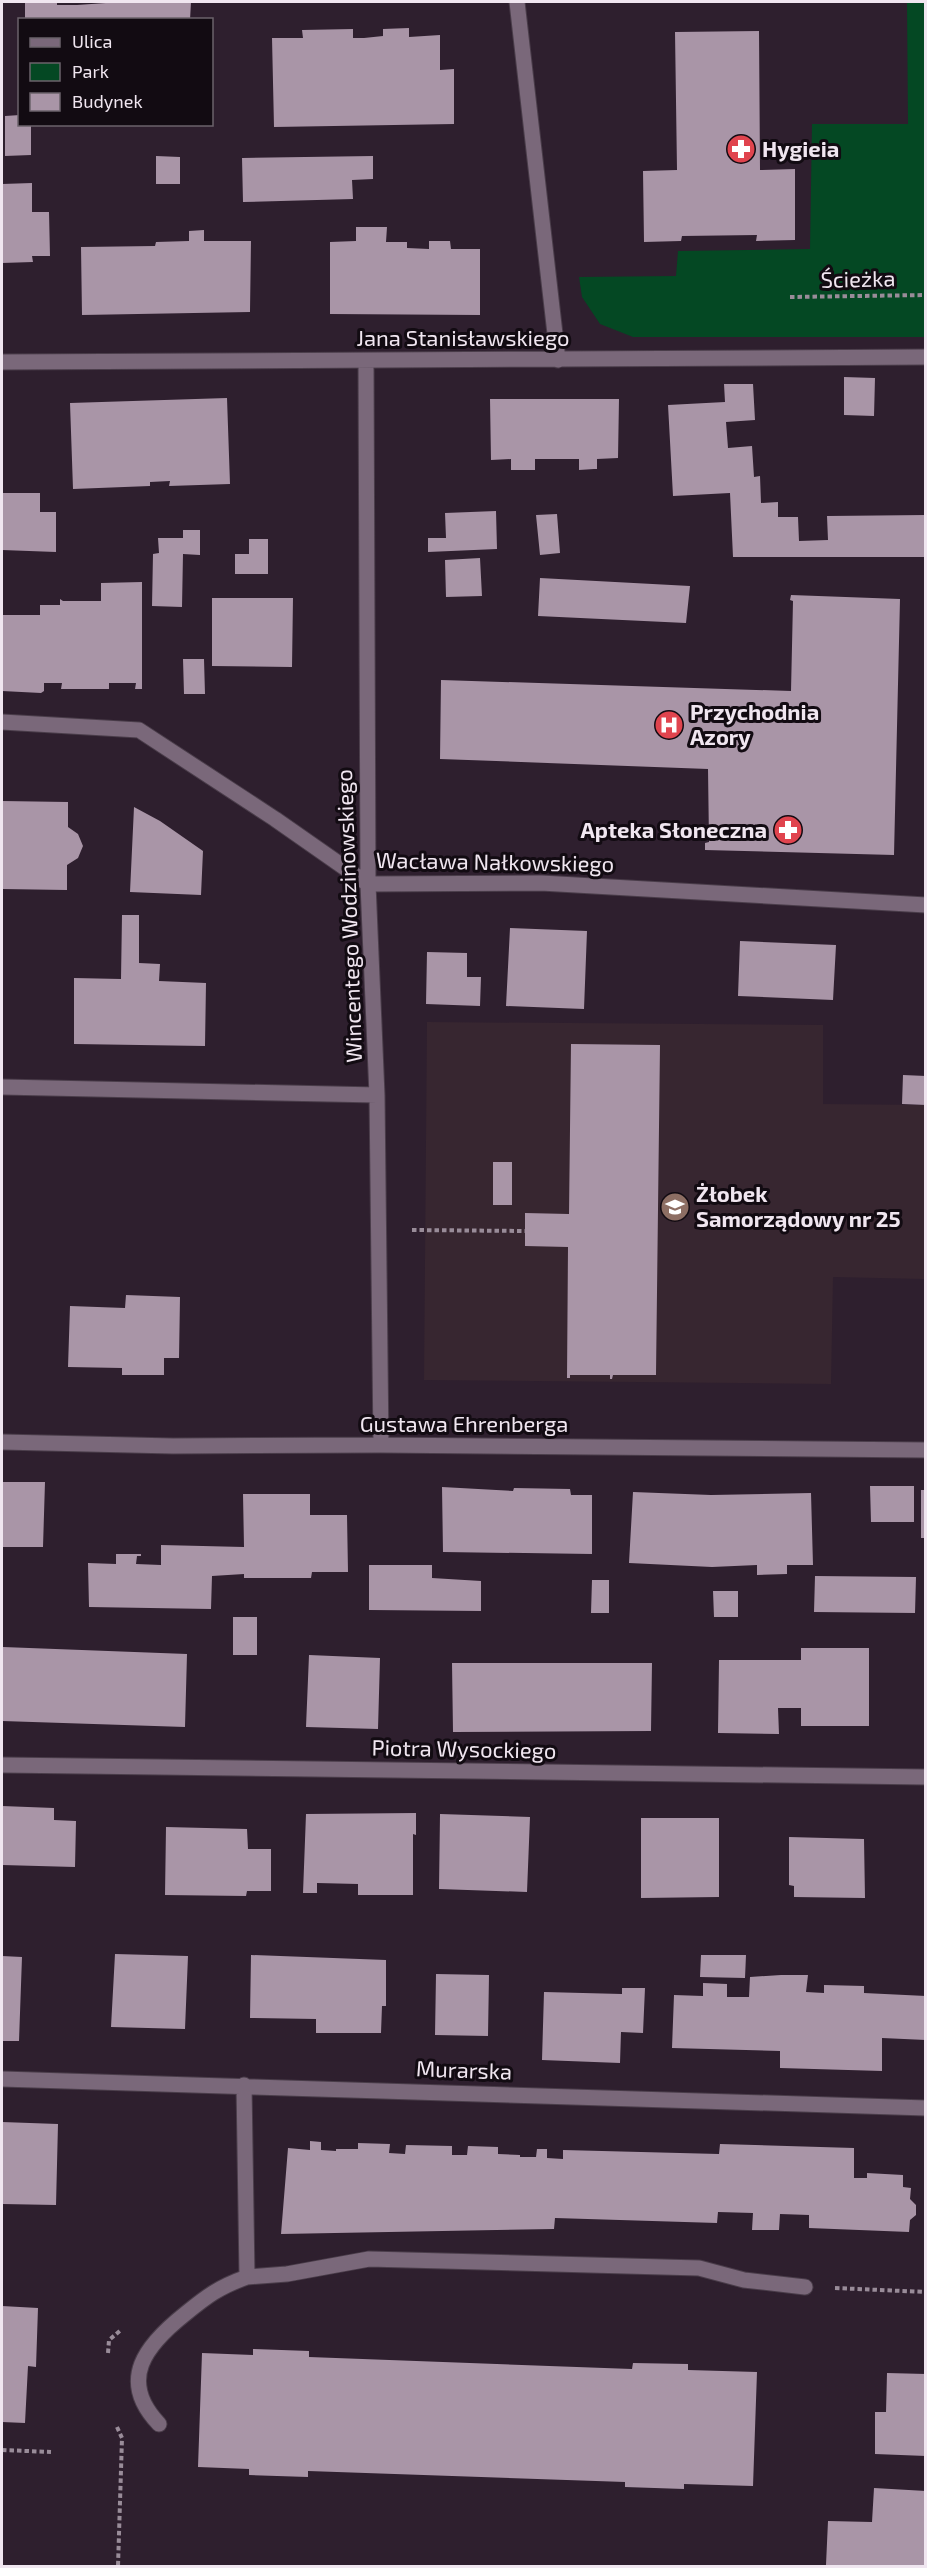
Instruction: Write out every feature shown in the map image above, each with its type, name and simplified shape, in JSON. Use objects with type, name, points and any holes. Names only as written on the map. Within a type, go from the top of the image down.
[{"type":"street","points":[[517,2],[558,360]]},
{"type":"street","name":"Jana Stanisławskiego","points":[[2,362],[926,357]]},
{"type":"street","name":"Wincentego Wodzinowskiego","points":[[2,1087],[376,1095],[368,884],[366,361]]},
{"type":"street","name":"Wacława Nałkowskiego","points":[[2,722],[139,730],[275,819],[368,884],[542,882],[926,905]]},
{"type":"street","points":[[376,1095],[381,1445]]},
{"type":"street","name":"Gustawa Ehrenberga","points":[[2,1442],[173,1446],[381,1445],[926,1450]]},
{"type":"street","name":"Piotra Wysockiego","points":[[2,1765],[926,1777]]},
{"type":"street","name":"Murarska","points":[[2,2079],[926,2108]]},
{"type":"street","points":[[244,2085],[247,2277]]},
{"type":"street","points":[[159,2424],[145,2408],[138,2387],[140,2367],[151,2344],[217,2289],[247,2277],[287,2274],[369,2259],[699,2268],[744,2280],[805,2287]]},
{"type":"path","name":"Ścieżka","points":[[790,297],[926,294]]},
{"type":"path","points":[[378,1229],[525,1231]]},
{"type":"path","points":[[805,2287],[926,2292]]},
{"type":"path","points":[[118,2566],[122,2438]]},
{"type":"path","points":[[2,2450],[51,2452]]},
{"type":"shaded area","name":"Żłobek Samorządowy nr 25","points":[[427,1022],[823,1025],[823,1104],[925,1105],[924,1279],[833,1277],[831,1384],[424,1380]]},
{"type":"green space","points":[[907,2],[925,2],[925,337],[633,337],[600,324],[582,297],[579,277],[676,276],[678,251],[810,249],[812,124],[908,124]]},
{"type":"building","points":[[57,2],[57,5],[77,5],[120,2],[191,2],[190,18],[25,18],[25,3]]},
{"type":"building","points":[[409,28],[409,37],[440,35],[440,70],[454,69],[454,124],[274,127],[272,38],[303,38],[302,30],[353,29],[353,38],[364,38],[383,36],[383,29]]},
{"type":"building","points":[[759,31],[760,170],[795,169],[795,240],[756,241],[757,235],[682,236],[681,241],[644,242],[643,171],[677,170],[675,32]]},
{"type":"building","points":[[18,115],[18,126],[31,126],[31,155],[5,156],[5,116]]},
{"type":"building","points":[[156,156],[180,157],[180,184],[156,184]]},
{"type":"building","points":[[373,156],[373,179],[352,180],[353,199],[243,202],[242,158]]},
{"type":"building","points":[[32,183],[32,212],[49,212],[50,256],[32,256],[33,262],[2,263],[2,184]]},
{"type":"building","points":[[356,227],[387,227],[386,242],[407,242],[407,248],[429,249],[429,241],[450,241],[451,249],[480,249],[480,315],[330,314],[330,242],[356,241]]},
{"type":"building","points":[[204,230],[204,241],[251,241],[250,312],[82,315],[81,247],[155,246],[156,242],[189,241],[189,231]]},
{"type":"building","points":[[844,377],[875,378],[874,416],[844,415]]},
{"type":"building","points":[[724,384],[753,384],[755,420],[726,422],[728,448],[752,446],[754,477],[760,476],[761,503],[778,502],[778,517],[798,517],[799,541],[828,540],[827,516],[926,515],[926,557],[733,557],[730,493],[673,496],[668,405],[725,402]]},
{"type":"building","points":[[227,398],[230,484],[169,486],[170,481],[150,482],[150,486],[73,489],[70,403]]},
{"type":"building","points":[[490,399],[619,399],[618,458],[597,459],[597,469],[579,470],[579,459],[535,459],[535,470],[511,470],[511,459],[491,460]]},
{"type":"building","points":[[2,493],[40,493],[40,512],[56,512],[56,552],[2,550]]},
{"type":"building","points":[[496,511],[497,549],[428,552],[428,538],[446,538],[445,513]]},
{"type":"building","points":[[557,514],[560,553],[540,555],[536,515]]},
{"type":"building","points":[[183,530],[200,530],[200,555],[183,554],[182,607],[152,606],[153,554],[159,553],[158,538],[183,538]]},
{"type":"building","points":[[249,539],[268,539],[268,574],[235,574],[235,554],[249,554]]},
{"type":"building","points":[[480,558],[482,596],[446,597],[445,560]]},
{"type":"building","points":[[540,578],[690,586],[686,623],[538,616]]},
{"type":"building","points":[[142,582],[142,689],[135,689],[136,683],[109,683],[109,689],[61,689],[62,683],[44,683],[44,691],[41,693],[2,691],[2,615],[40,615],[40,605],[60,605],[60,599],[63,601],[101,601],[101,583]]},
{"type":"building","name":"Przychodnia Azory","points":[[791,595],[900,599],[894,855],[705,850],[705,843],[709,842],[708,769],[440,759],[441,680],[791,691],[793,601],[790,600]]},
{"type":"building","points":[[212,598],[293,598],[292,667],[212,666]]},
{"type":"building","points":[[183,659],[204,659],[205,694],[184,694]]},
{"type":"building","points":[[2,801],[68,802],[68,827],[78,834],[83,846],[78,858],[67,865],[67,890],[2,889]]},
{"type":"building","points":[[134,807],[160,821],[203,851],[201,895],[130,892]]},
{"type":"building","points":[[122,915],[139,915],[139,963],[160,964],[159,981],[206,983],[205,1046],[74,1044],[74,978],[121,979]]},
{"type":"building","points":[[510,928],[587,931],[584,1009],[506,1006]]},
{"type":"building","points":[[740,941],[836,945],[833,1000],[738,996]]},
{"type":"building","points":[[427,952],[467,953],[467,977],[481,977],[480,1006],[426,1004]]},
{"type":"building","points":[[571,1044],[660,1045],[656,1375],[613,1375],[610,1379],[610,1375],[570,1375],[570,1378],[567,1378],[568,1247],[525,1246],[525,1213],[569,1214]]},
{"type":"building","points":[[903,1075],[926,1076],[926,1105],[902,1104]]},
{"type":"building","points":[[493,1162],[512,1162],[512,1205],[493,1205]]},
{"type":"building","points":[[126,1295],[180,1297],[179,1358],[164,1358],[164,1375],[122,1375],[122,1368],[68,1367],[70,1306],[125,1308]]},
{"type":"building","points":[[2,1482],[45,1482],[43,1547],[2,1547]]},
{"type":"building","points":[[870,1486],[914,1486],[914,1522],[871,1522]]},
{"type":"building","points":[[442,1487],[513,1491],[514,1488],[570,1489],[571,1495],[592,1495],[592,1554],[443,1552]]},
{"type":"building","points":[[921,1490],[926,1490],[926,1538],[921,1538]]},
{"type":"building","points":[[633,1492],[711,1495],[811,1493],[813,1565],[787,1565],[787,1574],[757,1575],[757,1565],[712,1567],[629,1563]]},
{"type":"building","points":[[243,1494],[310,1494],[310,1515],[347,1515],[348,1572],[312,1572],[311,1578],[244,1578],[244,1574],[212,1576],[211,1609],[89,1607],[88,1563],[116,1564],[116,1554],[141,1554],[137,1556],[136,1564],[161,1565],[161,1545],[244,1547]]},
{"type":"building","points":[[369,1565],[432,1565],[432,1578],[481,1581],[481,1611],[369,1610]]},
{"type":"building","points":[[815,1576],[916,1577],[915,1613],[814,1612]]},
{"type":"building","points":[[592,1580],[609,1580],[609,1613],[591,1613]]},
{"type":"building","points":[[713,1591],[738,1591],[738,1617],[714,1617]]},
{"type":"building","points":[[233,1617],[257,1617],[257,1655],[233,1655]]},
{"type":"building","points":[[3,1647],[187,1654],[185,1727],[2,1721]]},
{"type":"building","points":[[801,1648],[869,1648],[869,1726],[801,1726],[801,1708],[778,1708],[779,1734],[718,1733],[719,1660],[801,1660]]},
{"type":"building","points":[[309,1655],[380,1658],[378,1729],[306,1727]]},
{"type":"building","points":[[452,1663],[652,1663],[651,1731],[453,1732]]},
{"type":"building","points":[[2,1806],[54,1808],[54,1820],[76,1821],[75,1867],[2,1865]]},
{"type":"building","points":[[416,1813],[416,1835],[413,1834],[413,1895],[358,1895],[358,1884],[317,1883],[317,1893],[303,1893],[306,1814]]},
{"type":"building","points":[[440,1814],[530,1817],[527,1892],[439,1889]]},
{"type":"building","points":[[641,1818],[719,1818],[719,1897],[641,1898]]},
{"type":"building","points":[[166,1827],[247,1829],[248,1849],[271,1849],[271,1891],[247,1891],[246,1896],[165,1895]]},
{"type":"building","points":[[789,1837],[864,1839],[865,1898],[794,1897],[794,1886],[789,1885]]},
{"type":"building","points":[[115,1954],[188,1956],[185,2029],[111,2027]]},
{"type":"building","points":[[251,1955],[386,1960],[386,2006],[382,2006],[381,2033],[316,2033],[316,2019],[250,2018]]},
{"type":"building","points":[[701,1955],[746,1955],[745,1978],[700,1977]]},
{"type":"building","points":[[2,1956],[22,1957],[19,2041],[2,2041]]},
{"type":"building","points":[[436,1974],[489,1975],[488,2036],[435,2035]]},
{"type":"building","points":[[808,1975],[806,1992],[824,1993],[824,1985],[864,1986],[864,1993],[926,1996],[926,2040],[882,2038],[882,2071],[780,2068],[780,2051],[672,2048],[674,1995],[703,1996],[703,1983],[727,1984],[727,1997],[749,1997],[750,1977]]},
{"type":"building","points":[[622,1988],[645,1988],[643,2033],[621,2032],[620,2063],[542,2060],[544,1992],[622,1994]]},
{"type":"building","points":[[2,2122],[58,2124],[56,2205],[2,2204]]},
{"type":"building","points":[[310,2141],[321,2142],[321,2150],[336,2151],[336,2149],[358,2149],[358,2143],[390,2144],[389,2153],[405,2154],[406,2145],[452,2146],[452,2155],[467,2155],[468,2146],[498,2147],[498,2154],[520,2155],[520,2157],[536,2157],[537,2149],[547,2149],[547,2158],[563,2159],[563,2150],[719,2154],[720,2144],[854,2148],[854,2178],[867,2178],[867,2173],[903,2175],[903,2187],[911,2188],[910,2199],[916,2205],[916,2215],[910,2220],[909,2232],[809,2228],[809,2215],[780,2214],[779,2230],[752,2230],[753,2213],[718,2212],[717,2223],[555,2218],[554,2229],[281,2234],[288,2148],[310,2150]]},
{"type":"building","points":[[2,2306],[38,2308],[36,2367],[28,2366],[25,2423],[2,2422]]},
{"type":"building","points":[[253,2349],[309,2351],[309,2357],[632,2369],[633,2363],[688,2364],[688,2370],[757,2372],[753,2486],[684,2484],[684,2489],[625,2487],[625,2482],[308,2471],[308,2477],[249,2475],[249,2469],[198,2467],[202,2353],[253,2355]]},
{"type":"building","points":[[887,2373],[926,2374],[926,2456],[875,2454],[875,2412],[886,2412]]},
{"type":"building","points":[[874,2488],[926,2491],[926,2566],[826,2565],[828,2521],[872,2522]]},
{"type":"place","name":"Hygieia","points":[[741,149]]},
{"type":"place","name":"Przychodnia Azory","points":[[669,725]]},
{"type":"place","name":"Apteka Słoneczna","points":[[788,830]]},
{"type":"place","name":"Żłobek Samorządowy nr 25","points":[[675,1207]]}]
